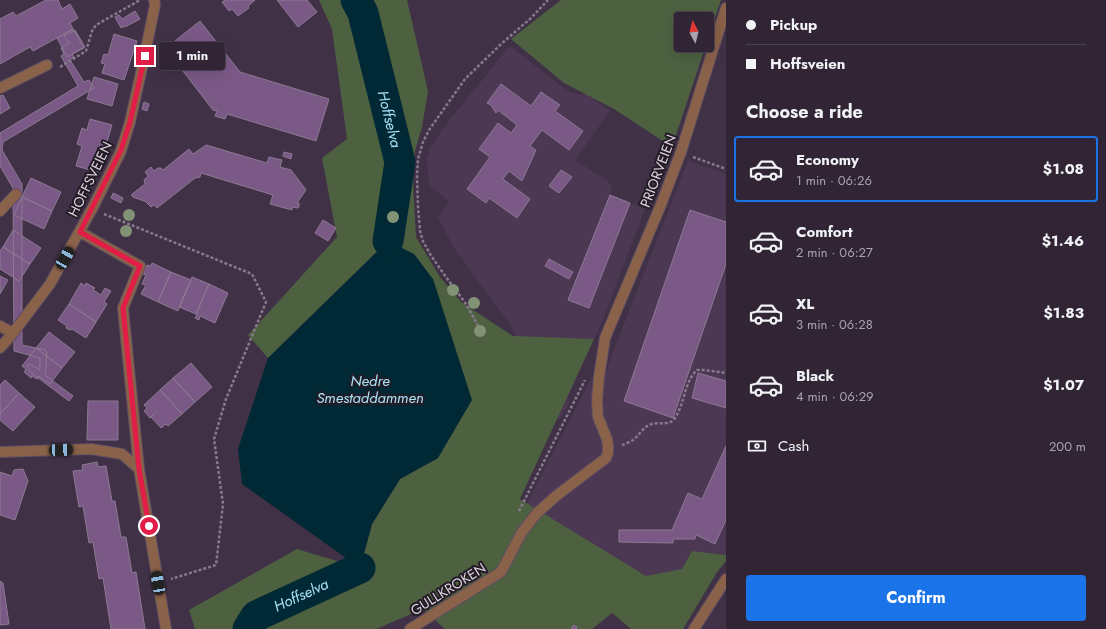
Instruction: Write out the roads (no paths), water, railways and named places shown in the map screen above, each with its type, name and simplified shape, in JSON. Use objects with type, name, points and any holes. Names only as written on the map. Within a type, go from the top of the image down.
[{"type":"street","name":"HOFFSVEIEN","points":[[0,348],[50,284],[80,232],[121,150],[130,122],[142,68],[155,5],[154,0]]},
{"type":"street","name":"PRIORVEIEN","points":[[501,572],[522,532],[537,513],[556,496],[606,458],[608,453],[607,439],[598,417],[597,401],[605,338],[660,207],[681,152],[726,8]]},
{"type":"street","points":[[0,88],[47,65]]},
{"type":"street","points":[[0,211],[16,194]]},
{"type":"street","points":[[80,232],[140,266],[123,308],[139,469],[166,629]]},
{"type":"street","points":[[0,326],[13,333]]},
{"type":"street","points":[[0,452],[91,449],[122,454],[139,469]]},
{"type":"street","name":"GULLKROKEN","points":[[410,629],[501,572]]},
{"type":"street","points":[[694,629],[726,579]]},
{"type":"water","name":"Nedre Smestaddammen","points":[[388,241],[414,254],[433,279],[472,400],[438,458],[400,479],[372,524],[360,568],[242,484],[238,449],[268,358]]},
{"type":"waterway","name":"Hoffselva","points":[[356,0],[363,13],[400,162],[388,241]]},
{"type":"waterway","name":"Hoffselva","points":[[248,629],[256,616],[360,568]]}]
